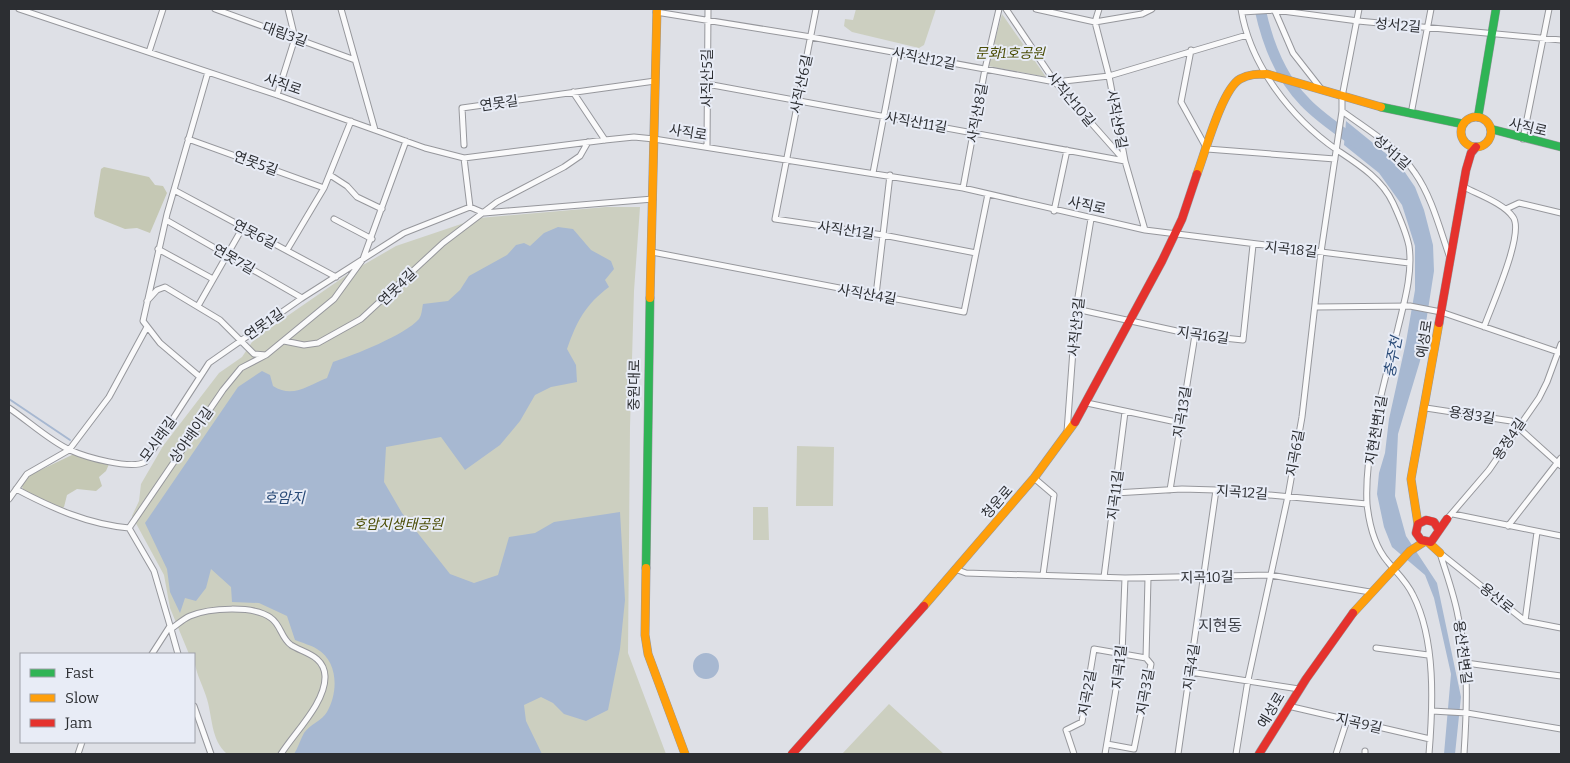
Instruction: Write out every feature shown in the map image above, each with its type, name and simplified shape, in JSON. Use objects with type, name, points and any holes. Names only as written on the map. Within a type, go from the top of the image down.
[{"type":"street","name":"사직로","points":[[19,9],[277,95],[441,153],[464,158],[605,140],[654,139],[963,188],[1054,211],[1145,230],[1174,234]]},
{"type":"street","points":[[42,16],[44,9]]},
{"type":"street","points":[[149,52],[163,9]]},
{"type":"street","name":"대림3길","points":[[215,9],[355,60]]},
{"type":"street","points":[[277,95],[295,38],[288,9]]},
{"type":"street","points":[[341,9],[375,130]]},
{"type":"street","name":"사직산5길","points":[[707,148],[708,9]]},
{"type":"street","name":"사직산6길","points":[[786,159],[816,9]]},
{"type":"street","name":"사직산8길","points":[[963,188],[985,69],[999,9]]},
{"type":"street","name":"사직산10길","points":[[1006,9],[1055,82],[1125,161]]},
{"type":"street","points":[[1036,9],[1095,22],[1142,14],[1152,9]]},
{"type":"street","points":[[1095,22],[1099,9]]},
{"type":"street","points":[[1274,9],[1293,53],[1323,91]]},
{"type":"street","name":"성서2길","points":[[1242,11],[1274,9],[1358,21],[1561,40]]},
{"type":"street","name":"지곡6길","points":[[1236,754],[1248,680],[1288,496],[1302,416],[1321,252],[1342,111],[1342,97],[1359,9]]},
{"type":"street","points":[[1411,114],[1431,9]]},
{"type":"street","points":[[1478,117],[1496,9]]},
{"type":"street","points":[[1523,139],[1549,9]]},
{"type":"street","name":"사직산12길","points":[[656,10],[1055,82],[1109,76],[1191,50],[1247,35]]},
{"type":"street","name":"중원대로","points":[[656,10],[652,252],[646,378],[646,635],[648,654],[685,754]]},
{"type":"street","name":"지현천변1길","points":[[1242,11],[1247,35],[1267,74],[1286,103],[1313,131],[1336,150],[1354,160],[1376,179],[1392,201],[1409,247],[1409,263],[1403,307],[1378,406],[1369,464],[1368,504],[1375,538],[1386,560],[1396,565],[1414,595],[1425,629],[1432,711],[1429,754]]},
{"type":"street","name":"사직산9길","points":[[1095,22],[1109,76],[1125,161],[1145,230]]},
{"type":"street","points":[[1191,50],[1181,102],[1207,149]]},
{"type":"street","points":[[874,173],[896,52]]},
{"type":"street","points":[[200,377],[160,343],[143,321],[158,249],[208,72]]},
{"type":"street","points":[[1174,234],[1182,219],[1218,114],[1229,91],[1238,79],[1252,74],[1267,74],[1342,97],[1411,114],[1463,124]]},
{"type":"street","name":"연못길","points":[[464,145],[462,108],[655,81]]},
{"type":"street","name":"사직산11길","points":[[707,84],[1125,161]]},
{"type":"street","points":[[572,92],[605,140]]},
{"type":"street","name":"성서1길","points":[[1342,111],[1391,148],[1415,172],[1428,199],[1450,258]]},
{"type":"street","points":[[1478,117],[1486,121],[1490,133],[1486,143],[1476,147],[1471,153],[1466,170],[1466,143],[1461,132],[1463,124],[1470,118],[1478,117]]},
{"type":"street","points":[[287,250],[324,188],[350,121]]},
{"type":"street","name":"사직로","points":[[1490,133],[1561,147]]},
{"type":"street","name":"사직로","points":[[1490,133],[1561,152]]},
{"type":"street","name":"연못5길","points":[[188,139],[324,188]]},
{"type":"street","points":[[147,301],[156,290],[164,287],[220,320],[254,354],[266,355],[334,299],[363,259],[372,239],[406,141]]},
{"type":"street","name":"연못4길","points":[[284,341],[304,346],[318,343],[361,319],[443,243],[497,202],[564,167],[580,156],[588,142]]},
{"type":"street","points":[[1466,143],[1476,147]]},
{"type":"street","points":[[1207,149],[1335,159]]},
{"type":"street","points":[[1054,211],[1067,150]]},
{"type":"street","points":[[464,158],[470,207],[484,213],[653,199]]},
{"type":"street","name":"사직산1길","points":[[786,159],[776,220],[883,235],[976,253]]},
{"type":"street","name":"예성로","points":[[1259,754],[1338,630],[1370,592],[1421,542],[1416,531],[1418,512],[1411,479],[1426,408],[1466,170]]},
{"type":"street","points":[[330,175],[347,186],[357,197],[382,210]]},
{"type":"street","points":[[876,295],[890,175]]},
{"type":"street","points":[[1464,187],[1506,209],[1515,218],[1517,232],[1484,327]]},
{"type":"street","name":"연못6길","points":[[174,190],[336,278]]},
{"type":"street","name":"사직산4길","points":[[652,252],[964,312],[988,194]]},
{"type":"street","points":[[1506,209],[1519,203],[1561,213]]},
{"type":"street","name":"연못1길","points":[[200,377],[209,363],[302,298],[404,233],[470,207]]},
{"type":"street","points":[[334,219],[372,239]]},
{"type":"street","name":"사직산3길","points":[[1066,436],[1076,309],[1091,219]]},
{"type":"street","name":"연못7길","points":[[166,220],[302,298]]},
{"type":"street","points":[[198,306],[243,227]]},
{"type":"street","name":"지곡18길","points":[[1174,234],[1409,263]]},
{"type":"street","name":"청운로","points":[[792,754],[1034,478],[1066,436],[1087,403],[1174,234]]},
{"type":"street","name":"지곡16길","points":[[1076,309],[1195,336],[1243,340],[1253,245]]},
{"type":"street","points":[[158,249],[213,279]]},
{"type":"street","points":[[1316,307],[1410,306],[1432,310],[1560,352]]},
{"type":"street","points":[[9,499],[26,474],[69,450],[109,397],[147,327]]},
{"type":"street","name":"지곡13길","points":[[1170,490],[1195,336]]},
{"type":"street","name":"용정4길","points":[[1450,516],[1489,470],[1547,382],[1560,352],[1561,344]]},
{"type":"street","name":"상아배이길","points":[[129,528],[223,390],[241,368],[266,355]]},
{"type":"street","name":"모시래길","points":[[9,408],[69,450],[128,466],[139,466],[145,462],[200,377]]},
{"type":"street","points":[[1087,403],[1181,423]]},
{"type":"street","name":"용정3길","points":[[1426,408],[1511,421],[1517,428],[1560,462]]},
{"type":"street","name":"지곡11길","points":[[1104,577],[1125,412]]},
{"type":"street","points":[[1508,526],[1560,462]]},
{"type":"street","points":[[1034,478],[1054,495],[1043,575]]},
{"type":"street","points":[[16,488],[72,516],[129,528],[154,570],[178,653]]},
{"type":"street","name":"지곡12길","points":[[1116,493],[1216,490],[1368,504]]},
{"type":"street","name":"지곡4길","points":[[1178,754],[1216,490]]},
{"type":"street","points":[[1418,512],[1434,524],[1440,552]]},
{"type":"street","points":[[1418,524],[1434,524],[1450,516],[1561,536]]},
{"type":"street","points":[[1525,621],[1537,532]]},
{"type":"street","points":[[1421,542],[1436,538]]},
{"type":"street","points":[[1421,542],[1440,552]]},
{"type":"street","name":"용산로","points":[[1440,552],[1525,621],[1561,628]]},
{"type":"street","name":"용산천변길","points":[[1440,552],[1458,616],[1466,663],[1467,713],[1464,754]]},
{"type":"street","name":"지곡10길","points":[[955,569],[966,573],[1125,578],[1204,578],[1270,575],[1370,592]]},
{"type":"street","name":"지곡1길","points":[[1105,754],[1122,654],[1125,578]]},
{"type":"street","name":"지곡3길","points":[[1107,744],[1134,749],[1151,664],[1146,658],[1148,578]]},
{"type":"street","points":[[153,653],[171,627],[189,616],[224,610],[256,611],[272,618],[283,639],[293,646],[307,651],[318,661],[325,676],[322,695],[316,707],[307,716],[281,754]]},
{"type":"street","points":[[1376,648],[1428,655]]},
{"type":"street","name":"지곡2길","points":[[1074,754],[1066,730],[1082,722],[1094,649],[1122,654]]},
{"type":"street","points":[[1122,654],[1146,658]]},
{"type":"street","points":[[1466,663],[1561,676]]},
{"type":"street","points":[[1190,672],[1299,689]]},
{"type":"street","name":"지곡9길","points":[[1288,706],[1430,739]]},
{"type":"street","points":[[195,709],[211,754]]},
{"type":"street","points":[[1432,711],[1467,713],[1561,729]]},
{"type":"street","points":[[1336,754],[1347,720]]},
{"type":"green space","points":[[856,9],[936,9],[924,45],[919,48],[852,32],[844,26],[845,19],[853,20]]},
{"type":"green space","name":"문화1호공원","points":[[1002,14],[1046,77],[988,66]]},
{"type":"green space","points":[[104,167],[149,177],[155,185],[163,186],[167,193],[150,233],[137,228],[125,229],[95,217],[101,169]]},
{"type":"green space","name":"호암지","points":[[606,207],[640,207],[634,291],[630,427],[628,653],[666,754],[227,754],[215,734],[206,696],[196,670],[195,653],[189,653],[170,608],[164,575],[132,516],[139,501],[141,484],[163,446],[219,373],[242,357],[254,339],[351,272],[396,246],[479,218]]},
{"type":"green space","points":[[797,446],[834,447],[833,506],[796,506]]},
{"type":"green space","points":[[74,454],[109,464],[106,471],[99,477],[102,486],[96,491],[77,489],[67,495],[64,507],[60,509],[23,490],[22,486],[28,476]]},
{"type":"green space","points":[[753,507],[768,507],[769,540],[753,540]]},
{"type":"green space","points":[[889,704],[944,754],[842,754]]},
{"type":"water","points":[[1346,121],[1400,165],[1415,187],[1424,210],[1433,245],[1434,271],[1420,361],[1398,434],[1395,496],[1406,536],[1437,583],[1461,697],[1455,754],[1444,754],[1451,674],[1434,598],[1425,575],[1392,547],[1384,527],[1377,494],[1389,419],[1415,290],[1415,246],[1402,205],[1379,173],[1344,145]]},
{"type":"water","name":"호암지","points":[[558,227],[573,229],[591,250],[611,261],[614,269],[605,280],[609,287],[594,300],[583,314],[574,330],[567,349],[576,365],[577,382],[551,387],[535,395],[520,421],[500,445],[465,470],[441,437],[386,447],[384,482],[402,513],[450,574],[474,583],[498,575],[509,537],[535,533],[554,522],[620,512],[625,600],[620,649],[608,710],[586,721],[564,714],[553,703],[541,697],[524,705],[526,721],[542,754],[294,754],[304,733],[325,715],[331,704],[334,678],[329,662],[317,649],[295,640],[287,616],[259,603],[232,602],[231,587],[211,569],[206,588],[196,601],[185,598],[180,613],[170,592],[167,569],[145,523],[238,387],[262,371],[270,375],[273,386],[287,391],[294,391],[327,378],[333,362],[366,350],[403,331],[419,319],[423,304],[448,301],[460,290],[469,276],[507,255],[516,245],[524,243],[530,246],[544,233]]},
{"type":"water","points":[[706,653],[715,657],[719,666],[715,675],[706,679],[697,675],[693,666],[697,657]]},
{"type":"waterway","name":"충주천","points":[[1260,9],[1276,58],[1296,92],[1330,124],[1357,143]]},
{"type":"waterway","points":[[9,399],[70,440]]},
{"type":"traffic: fast","points":[[1478,117],[1496,9]]},
{"type":"traffic: fast","points":[[1381,107],[1463,124]]},
{"type":"traffic: fast","points":[[1491,129],[1561,147]]},
{"type":"traffic: fast","points":[[646,568],[650,298]]},
{"type":"traffic: slow","points":[[650,298],[657,9]]},
{"type":"traffic: slow","points":[[1197,174],[1215,122],[1227,95],[1233,85],[1247,76],[1267,74],[1381,107]]},
{"type":"traffic: slow","points":[[1476,117],[1487,121],[1491,132],[1487,143],[1476,147],[1465,143],[1461,132],[1465,121],[1476,117]]},
{"type":"traffic: slow","points":[[1418,524],[1411,479],[1439,323]]},
{"type":"traffic: slow","points":[[924,606],[1034,478],[1075,422]]},
{"type":"traffic: slow","points":[[1353,613],[1410,551],[1424,542]]},
{"type":"traffic: slow","points":[[1428,542],[1440,553]]},
{"type":"traffic: slow","points":[[646,568],[645,635],[648,654],[685,754]]},
{"type":"traffic: jam","points":[[1439,323],[1466,170],[1471,153],[1476,147]]},
{"type":"traffic: jam","points":[[1075,422],[1162,261],[1182,219],[1197,174]]},
{"type":"traffic: jam","points":[[1439,530],[1434,522],[1426,520],[1418,524],[1416,533],[1421,540],[1431,542],[1447,519]]},
{"type":"traffic: jam","points":[[792,754],[924,606]]},
{"type":"traffic: jam","points":[[1259,754],[1306,679],[1353,613]]},
{"type":"district","name":"지현동","points":[[1220,625]]},
{"type":"park label","name":"호암지생태공원","points":[[398,524]]}]
